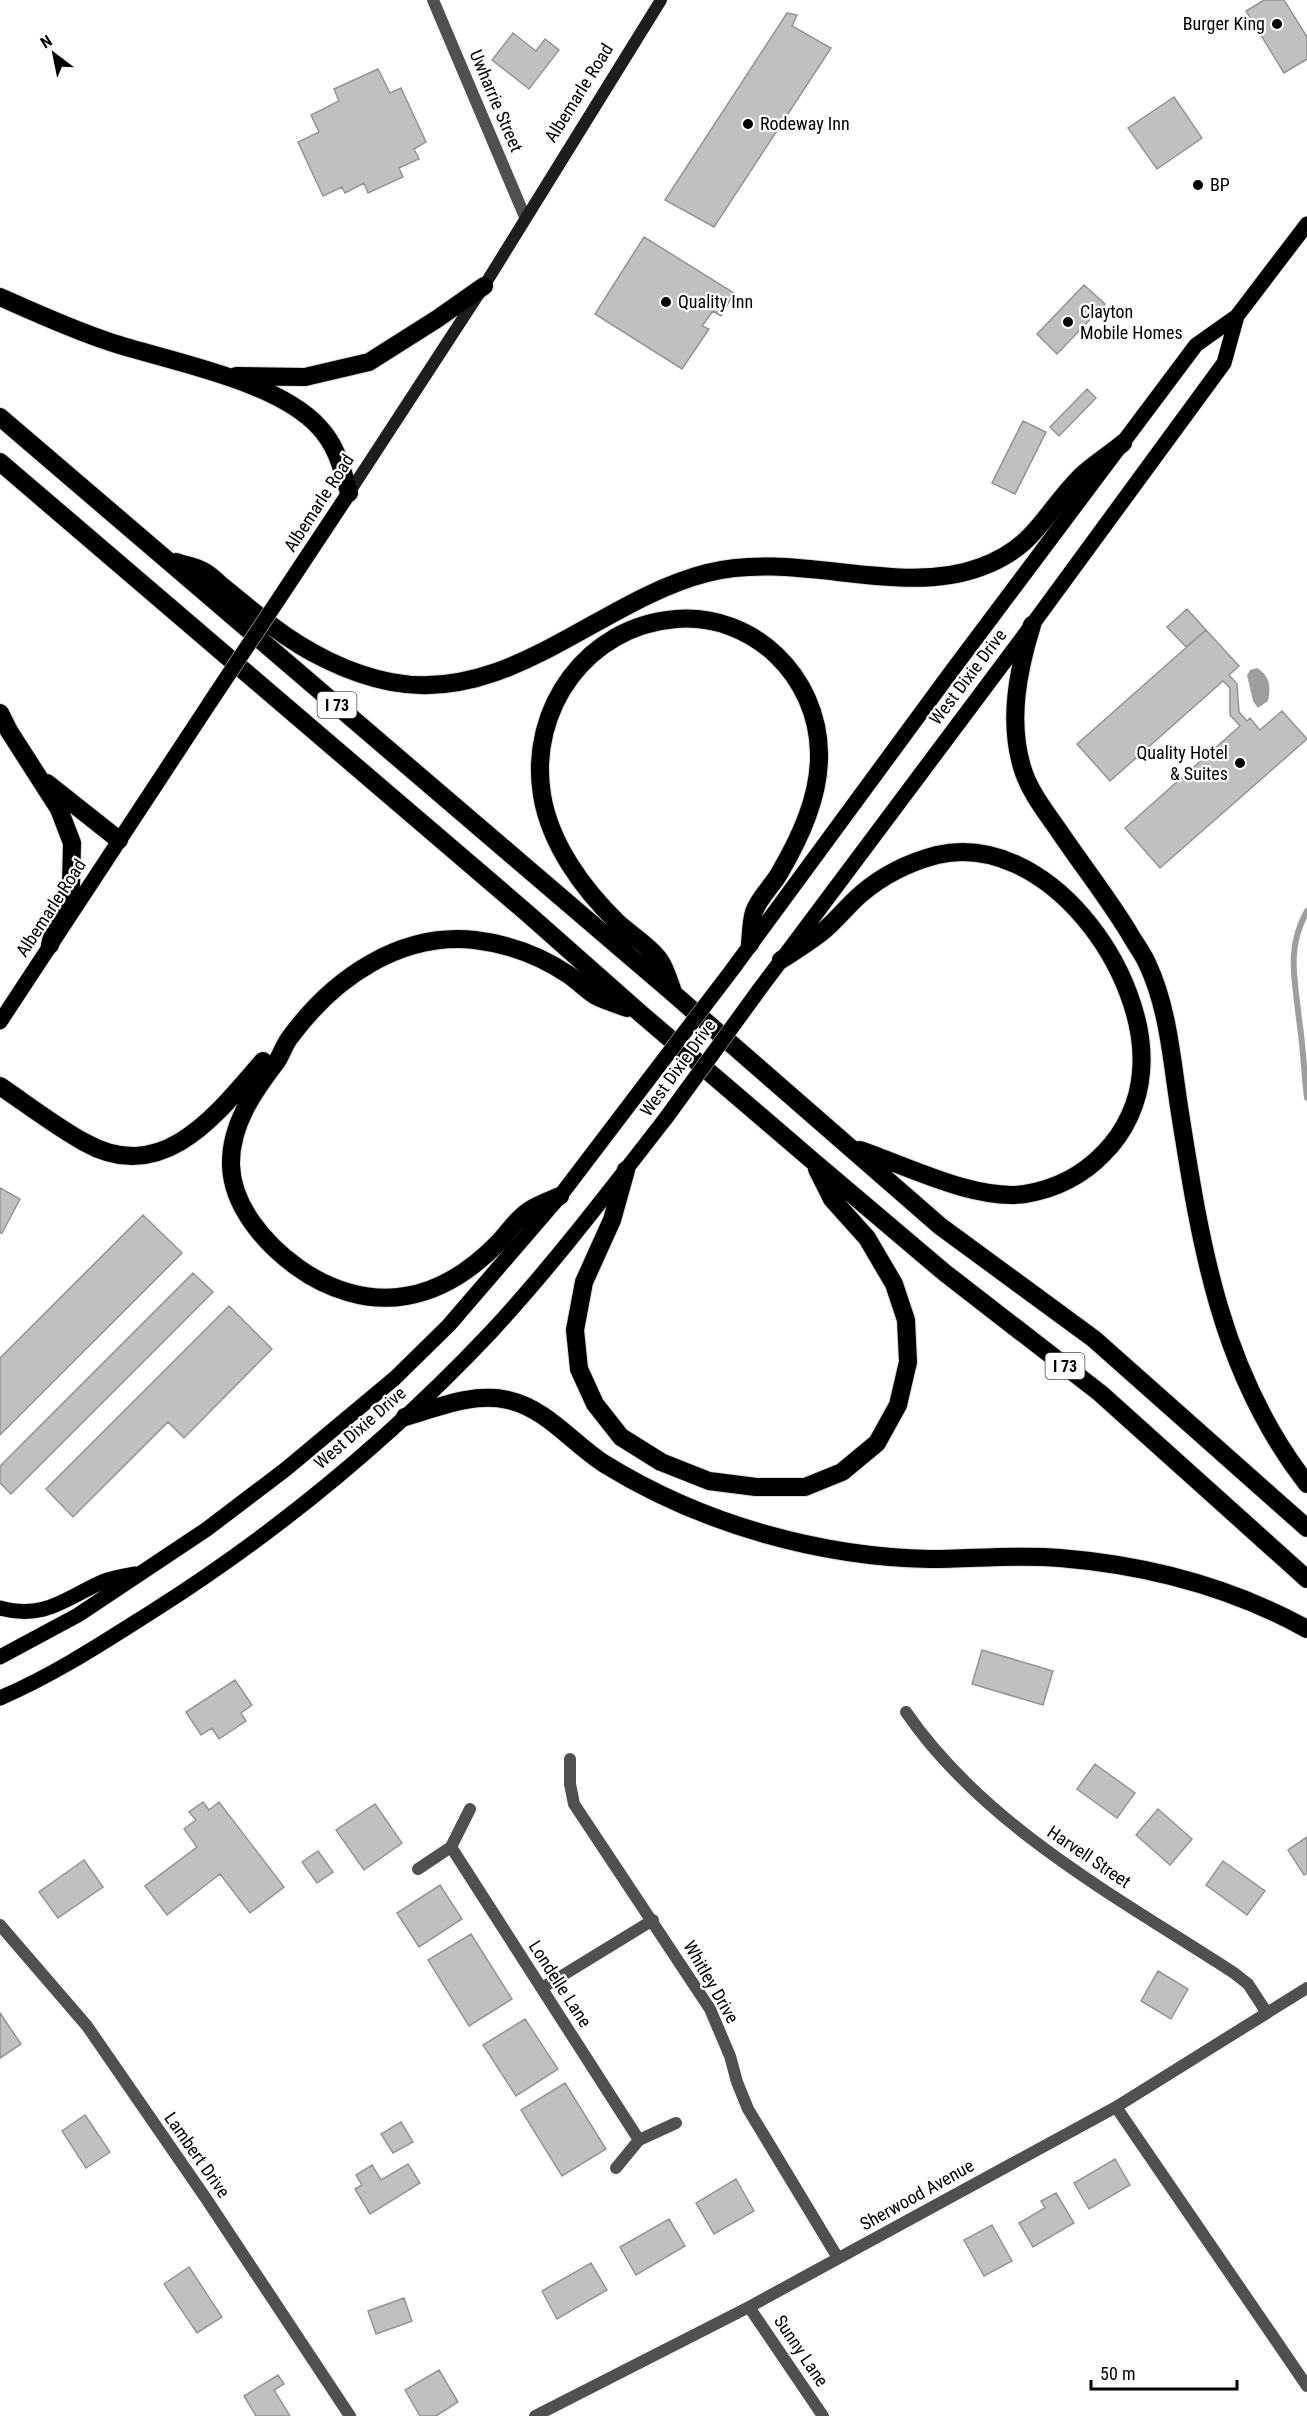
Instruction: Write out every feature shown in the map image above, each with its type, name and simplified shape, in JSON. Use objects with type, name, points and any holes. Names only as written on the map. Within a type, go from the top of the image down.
[{"type":"highway","points":[[229,376],[305,377],[369,362],[484,286]]},
{"type":"highway","points":[[0,297],[108,342],[229,376],[293,405],[319,427],[337,452],[349,493]]},
{"type":"highway","name":"I 73","points":[[0,417],[674,994],[940,1226],[1094,1339],[1307,1528]]},
{"type":"highway","points":[[167,560],[203,570],[274,628],[338,665],[392,682],[440,684],[488,674],[520,662],[638,598],[676,582],[708,573],[763,566],[930,577],[980,568],[1014,551],[1029,539],[1082,476],[1124,443]]},
{"type":"highway","name":"I 73","points":[[0,462],[945,1273],[1100,1394],[1307,1579]]},
{"type":"highway","points":[[674,994],[661,961],[617,922],[584,885],[572,867],[549,824],[539,772],[545,723],[550,710],[569,679],[597,651],[628,632],[644,626],[693,619],[733,628],[753,636],[782,658],[796,676],[814,712],[819,755],[809,810],[784,865],[754,911],[750,944]]},
{"type":"highway","points":[[1032,625],[1022,657],[1016,702],[1017,745],[1022,769],[1043,808],[1110,902],[1148,963],[1163,1011],[1194,1207],[1212,1288],[1233,1352],[1262,1414],[1307,1484]]},
{"type":"highway","points":[[0,713],[58,809],[72,843],[71,885],[55,923],[50,945]]},
{"type":"highway","points":[[37,774],[119,840]]},
{"type":"highway","points":[[781,960],[823,932],[876,882],[915,862],[958,852],[1003,859],[1025,868],[1044,881],[1079,911],[1107,947],[1123,979],[1135,1014],[1140,1040],[1141,1072],[1132,1110],[1115,1142],[1092,1165],[1065,1182],[1024,1194],[988,1193],[935,1180],[904,1165],[852,1148]]},
{"type":"highway","points":[[0,1086],[85,1143],[114,1154],[144,1155],[164,1151],[196,1133],[216,1115],[276,1047],[290,1037],[325,999],[373,961],[408,946],[441,940],[474,940],[513,948],[568,975],[595,995],[640,1013]]},
{"type":"highway","points":[[290,1037],[242,1115],[233,1138],[231,1166],[235,1188],[251,1220],[275,1249],[305,1272],[333,1286],[363,1296],[395,1298],[419,1293],[452,1280],[474,1266],[528,1210],[560,1196]]},
{"type":"highway","points":[[626,1170],[612,1220],[584,1282],[575,1330],[579,1369],[595,1404],[621,1437],[671,1466],[709,1481],[756,1487],[805,1487],[842,1472],[877,1443],[898,1405],[908,1362],[906,1320],[894,1284],[867,1238],[832,1199],[814,1162]]},
{"type":"highway","points":[[405,1417],[457,1402],[483,1399],[507,1400],[543,1414],[601,1461],[636,1482],[701,1513],[765,1534],[866,1555],[929,1558],[1058,1558],[1112,1564],[1195,1581],[1244,1598],[1307,1629]]},
{"type":"main road","name":"Albemarle Road","points":[[0,1022],[484,286],[661,0]]},
{"type":"main road","name":"West Dixie Drive","points":[[0,1657],[78,1615],[207,1529],[286,1469],[395,1378],[449,1325],[560,1196],[732,970],[948,676],[1196,345],[1237,316],[1307,224]]},
{"type":"main road","name":"West Dixie Drive","points":[[2,1700],[92,1650],[197,1582],[305,1501],[405,1417],[491,1331],[626,1170],[666,1118],[781,960],[1032,625],[1224,363],[1237,316]]},
{"type":"main road","points":[[0,1608],[30,1613],[46,1610],[106,1580],[147,1571]]},
{"type":"street","name":"Uwharrie Street","points":[[433,0],[525,217]]},
{"type":"street","name":"Harvell Street","points":[[906,1712],[922,1736],[948,1764],[1032,1840],[1234,1973],[1248,1984],[1267,2013]]},
{"type":"street","name":"Whitley Drive","points":[[570,1760],[571,1794],[574,1804],[710,2009],[730,2056],[748,2109],[838,2258]]},
{"type":"street","points":[[418,1869],[451,1847],[470,1809]]},
{"type":"street","name":"Londelle Lane","points":[[451,1847],[639,2140]]},
{"type":"street","points":[[542,1988],[653,1920]]},
{"type":"street","name":"Lambert Drive","points":[[0,1925],[87,2026],[205,2197],[350,2416]]},
{"type":"street","name":"Sherwood Avenue","points":[[535,2416],[749,2307],[1116,2107],[1307,1988]]},
{"type":"street","points":[[1116,2107],[1307,2386]]},
{"type":"street","points":[[616,2168],[639,2140],[676,2123]]},
{"type":"street","name":"Sunny Lane","points":[[749,2307],[824,2416]]},
{"type":"shaded area","points":[[1257,668],[1267,678],[1269,687],[1268,701],[1258,708],[1253,701],[1247,675],[1250,670]]},
{"type":"building","name":"Burger King","points":[[1264,0],[1284,0],[1307,37],[1307,59],[1284,73],[1246,11]]},
{"type":"building","name":"Rodeway Inn","points":[[787,13],[797,15],[792,26],[831,48],[714,227],[665,200]]},
{"type":"building","points":[[513,33],[536,51],[545,39],[559,50],[529,89],[492,60]]},
{"type":"building","points":[[378,69],[390,93],[401,88],[426,142],[414,149],[419,159],[399,168],[403,177],[368,193],[364,183],[345,193],[342,187],[323,196],[298,142],[319,132],[311,115],[339,101],[334,89]]},
{"type":"building","points":[[1174,97],[1202,138],[1157,169],[1128,128]]},
{"type":"building","name":"Quality Inn","points":[[644,237],[734,293],[721,316],[713,311],[702,326],[709,329],[682,369],[595,314]]},
{"type":"building","points":[[1084,285],[1105,304],[1057,354],[1037,334]]},
{"type":"building","points":[[1087,389],[1096,398],[1059,436],[1050,427]]},
{"type":"building","points":[[1023,421],[1046,432],[1015,494],[992,483]]},
{"type":"building","points":[[1187,609],[1206,630],[1186,647],[1167,627]]},
{"type":"building","name":"Quality Hotel & Suites","points":[[1206,630],[1239,666],[1229,675],[1237,684],[1239,712],[1247,721],[1250,718],[1260,730],[1282,711],[1307,739],[1160,868],[1125,828],[1240,726],[1230,715],[1230,688],[1223,681],[1110,781],[1077,744]]},
{"type":"building","points":[[0,1188],[20,1199],[2,1233],[0,1233]]},
{"type":"building","points":[[143,1215],[182,1253],[0,1435],[0,1358]]},
{"type":"building","points":[[193,1273],[213,1292],[11,1494],[0,1483],[0,1466]]},
{"type":"building","points":[[229,1306],[272,1349],[184,1438],[168,1422],[73,1517],[46,1489]]},
{"type":"building","points":[[982,1650],[1053,1671],[1043,1705],[972,1684]]},
{"type":"building","points":[[235,1680],[252,1705],[241,1713],[246,1721],[219,1739],[212,1728],[201,1735],[186,1712]]},
{"type":"building","points":[[1095,1764],[1135,1793],[1117,1818],[1077,1789]]},
{"type":"building","points":[[203,1802],[209,1810],[219,1802],[284,1887],[250,1913],[220,1874],[167,1915],[145,1886],[197,1847],[184,1829],[196,1820],[189,1812]]},
{"type":"building","points":[[375,1804],[402,1843],[364,1870],[336,1830]]},
{"type":"building","points":[[1158,1809],[1192,1839],[1170,1865],[1136,1835]]},
{"type":"building","points":[[1307,1837],[1307,1873],[1304,1875],[1288,1850]]},
{"type":"building","points":[[318,1851],[333,1872],[317,1883],[302,1862]]},
{"type":"building","points":[[84,1860],[103,1887],[58,1918],[39,1892]]},
{"type":"building","points":[[1223,1861],[1265,1891],[1247,1915],[1206,1885]]},
{"type":"building","points":[[440,1885],[462,1919],[419,1947],[397,1913]]},
{"type":"building","points":[[471,1934],[512,1999],[469,2026],[428,1960]]},
{"type":"building","points":[[1158,1971],[1188,1989],[1171,2019],[1141,2001]]},
{"type":"building","points":[[0,2013],[21,2044],[0,2058]]},
{"type":"building","points":[[525,2019],[558,2069],[516,2096],[483,2045]]},
{"type":"building","points":[[565,2083],[606,2149],[562,2176],[521,2110]]},
{"type":"building","points":[[85,2115],[110,2152],[86,2168],[62,2131]]},
{"type":"building","points":[[401,2122],[413,2142],[393,2153],[381,2134]]},
{"type":"building","points":[[1115,2159],[1130,2185],[1089,2209],[1074,2183]]},
{"type":"building","points":[[408,2164],[420,2183],[370,2214],[355,2189],[362,2185],[356,2175],[372,2165],[381,2180]]},
{"type":"building","points":[[736,2179],[754,2211],[714,2234],[696,2203]]},
{"type":"building","points":[[1056,2193],[1074,2223],[1033,2247],[1019,2223],[1045,2208],[1041,2201]]},
{"type":"building","points":[[669,2219],[685,2246],[636,2275],[620,2247]]},
{"type":"building","points":[[992,2225],[1012,2261],[984,2276],[964,2240]]},
{"type":"building","points":[[591,2263],[607,2290],[557,2319],[542,2291]]},
{"type":"building","points":[[189,2267],[222,2317],[197,2333],[164,2284]]},
{"type":"building","points":[[404,2298],[412,2321],[376,2334],[368,2311]]},
{"type":"building","points":[[439,2370],[458,2402],[436,2416],[420,2416],[405,2390]]},
{"type":"building","points":[[278,2375],[284,2384],[274,2390],[290,2416],[256,2416],[244,2396]]},
{"type":"waterway","points":[[1307,911],[1300,925],[1294,951],[1294,977],[1307,1098]]},
{"type":"place","name":"Burger King","points":[[1277,24]]},
{"type":"place","name":"Rodeway Inn","points":[[748,124]]},
{"type":"place","name":"BP","points":[[1198,185]]},
{"type":"place","name":"Quality Inn","points":[[666,302]]},
{"type":"place","name":"Clayton Mobile Homes","points":[[1068,322]]},
{"type":"place","name":"Quality Hotel & Suites","points":[[1240,763]]}]
